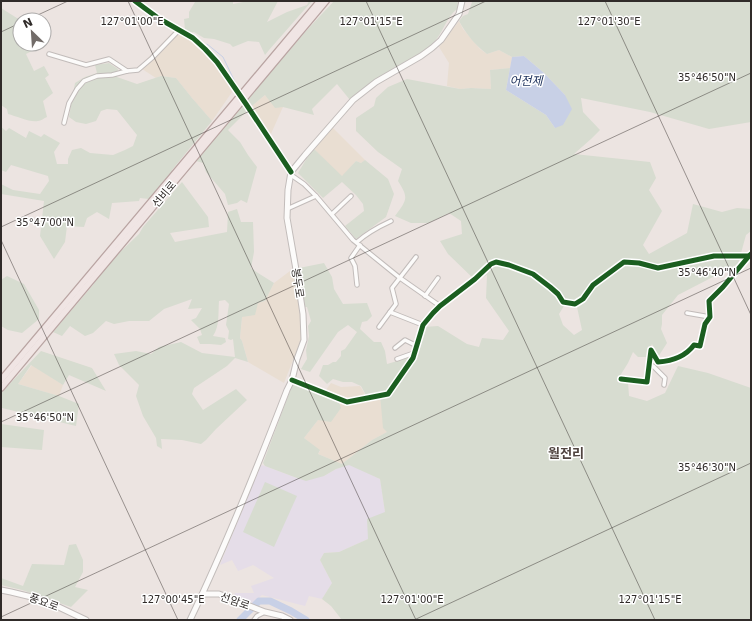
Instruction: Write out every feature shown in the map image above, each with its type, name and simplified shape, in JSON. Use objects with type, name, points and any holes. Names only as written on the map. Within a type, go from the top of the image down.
[{"type":"main road","points":[[135,1],[158,18],[193,38],[217,62],[238,92]]},
{"type":"main road","name":"선비로","points":[[1,380],[320,1]]},
{"type":"main road","name":"선비로","points":[[1,388],[326,1]]},
{"type":"main road","points":[[246,104],[291,173],[353,100],[376,82],[432,48],[446,33],[460,14],[462,1]]},
{"type":"main road","name":"봉두로","points":[[190,620],[256,469],[292,380],[297,359],[304,340],[304,318],[287,218],[288,190],[291,173]]},
{"type":"main road","name":"풍요로","points":[[1,590],[44,600],[86,620]]},
{"type":"main road","name":"선암로","points":[[202,594],[220,594],[290,620]]},
{"type":"street","points":[[64,123],[69,103],[77,89],[84,81],[97,76],[138,70],[179,30]]},
{"type":"street","points":[[49,54],[86,65],[109,59],[127,71]]},
{"type":"street","points":[[291,173],[316,196],[358,244],[400,278],[440,306]]},
{"type":"street","points":[[287,209],[316,196]]},
{"type":"street","points":[[332,214],[351,196]]},
{"type":"street","points":[[358,285],[355,266],[351,258],[358,244],[367,233],[391,221]]},
{"type":"street","points":[[292,380],[347,402],[388,394],[413,358],[419,334],[423,326],[440,306],[475,279],[491,264],[496,262],[533,274],[558,294],[563,302],[575,304],[583,298],[593,285],[624,262],[639,263],[658,268],[714,256],[750,255]]},
{"type":"street","points":[[621,380],[647,382],[650,350],[658,362],[670,362],[687,353],[694,345],[700,346],[705,324],[710,317],[709,301],[750,255]]},
{"type":"street","points":[[379,327],[396,304],[392,288],[416,258]]},
{"type":"street","points":[[425,296],[438,278]]},
{"type":"street","points":[[390,312],[423,326]]},
{"type":"street","points":[[687,313],[710,317]]},
{"type":"street","points":[[395,348],[405,340],[417,346]]},
{"type":"street","points":[[397,359],[414,353]]},
{"type":"street","points":[[649,366],[653,366],[666,378],[664,385]]},
{"type":"street","points":[[254,620],[264,611]]},
{"type":"shaded area","points":[[233,1],[233,4],[248,1],[278,1],[267,22],[287,12],[307,5],[309,1],[312,1],[265,55],[259,42],[248,41],[233,47],[230,44],[214,39],[204,38],[194,32],[190,33],[185,30],[184,19],[189,18],[189,12],[195,2]]},
{"type":"shaded area","points":[[334,1],[458,1],[457,9],[450,16],[436,40],[432,44],[422,52],[393,68],[350,100],[337,84],[312,109],[314,115],[283,107],[275,108],[265,95],[252,106],[247,99]]},
{"type":"shaded area","points":[[751,1],[751,122],[709,129],[650,112],[581,98],[583,112],[600,130],[574,154],[650,162],[656,178],[649,190],[662,211],[643,245],[649,254],[687,233],[693,204],[722,212],[737,208],[751,209],[751,231],[746,235],[738,264],[678,295],[662,315],[661,329],[667,343],[658,357],[652,344],[646,357],[638,357],[633,352],[618,379],[628,382],[629,396],[647,401],[665,393],[678,366],[708,373],[751,388],[751,620],[342,620],[331,606],[322,599],[332,583],[320,560],[324,553],[339,552],[368,539],[367,519],[385,512],[380,479],[349,465],[336,469],[324,476],[306,481],[265,466],[263,463],[293,383],[338,400],[341,408],[331,422],[318,420],[304,438],[320,450],[318,454],[342,464],[372,440],[387,432],[383,428],[380,398],[368,399],[361,386],[352,382],[343,382],[333,379],[327,384],[319,376],[323,365],[336,362],[341,356],[341,351],[345,349],[357,332],[348,325],[338,332],[310,372],[301,369],[307,359],[306,350],[309,336],[308,326],[311,321],[307,307],[305,307],[299,268],[324,263],[332,277],[334,289],[343,304],[367,303],[372,316],[367,321],[362,322],[360,329],[374,342],[381,342],[385,351],[387,364],[411,357],[417,350],[424,327],[438,326],[467,344],[479,347],[482,338],[503,340],[509,331],[486,298],[487,275],[476,281],[448,254],[440,241],[462,234],[461,221],[449,213],[428,223],[411,223],[395,216],[405,199],[404,191],[398,181],[402,169],[378,152],[356,131],[356,118],[374,106],[376,98],[388,87],[407,79],[460,89],[491,89],[490,70],[510,68],[506,90],[546,115],[555,128],[565,95],[544,73],[524,56],[512,57],[499,50],[487,54],[479,47],[468,35],[459,21],[463,16],[468,14],[472,2]],"holes":[[[564,306],[577,307],[582,330],[574,335],[563,325],[559,314]]]},
{"type":"shaded area","points":[[1,8],[12,15],[12,52],[30,52],[26,54],[34,71],[44,66],[49,75],[45,78],[53,93],[43,101],[47,117],[40,121],[31,121],[8,114],[7,109],[1,105]]},
{"type":"shaded area","points":[[459,21],[463,29],[480,49],[487,54],[499,50],[512,57],[510,68],[490,70],[491,89],[460,89],[447,86],[449,63],[439,47]]},
{"type":"shaded area","points":[[175,30],[196,44],[222,73],[232,92],[212,121],[176,78],[161,76],[156,78],[139,67]]},
{"type":"shaded area","points":[[109,63],[118,69],[117,77],[137,84],[161,76],[176,78],[212,121],[172,170],[173,172],[149,199],[140,198],[139,201],[112,203],[109,219],[97,212],[87,218],[84,227],[67,226],[65,242],[54,259],[40,236],[44,201],[1,194],[1,184],[13,190],[40,194],[49,181],[48,176],[11,165],[6,172],[1,170],[1,127],[6,131],[9,128],[26,138],[29,131],[41,137],[44,134],[60,143],[54,152],[57,164],[68,164],[68,159],[72,150],[81,148],[90,153],[113,155],[133,146],[137,135],[117,110],[107,109],[101,111],[96,121],[86,124],[76,122],[69,117],[75,83],[85,77],[97,73],[95,65]]},
{"type":"shaded area","points":[[265,95],[283,107],[270,136],[252,106]]},
{"type":"shaded area","points":[[243,104],[247,111],[228,130],[240,142],[257,167],[247,203],[241,200],[237,203],[228,205],[225,194],[206,172],[203,163],[196,161]]},
{"type":"shaded area","points":[[333,128],[365,160],[361,163],[356,161],[342,177],[313,148]]},
{"type":"shaded area","points":[[313,148],[342,176],[356,161],[361,163],[365,160],[388,179],[394,194],[386,217],[356,239],[345,226],[364,211],[363,204],[356,195],[342,182],[323,198],[298,173]]},
{"type":"shaded area","points":[[182,182],[208,217],[209,227],[170,233],[175,242],[227,232],[228,212],[237,209],[241,222],[253,222],[254,252],[251,268],[274,283],[265,301],[258,303],[255,315],[242,317],[240,338],[248,362],[235,358],[227,366],[194,388],[192,394],[203,410],[236,389],[247,400],[201,444],[182,440],[161,439],[162,449],[157,446],[156,438],[143,416],[136,396],[139,385],[119,365],[114,354],[136,351],[151,354],[159,347],[181,342],[202,353],[235,357],[233,339],[228,339],[229,331],[226,325],[229,304],[225,300],[219,301],[218,323],[213,336],[225,338],[226,342],[221,345],[200,344],[197,337],[202,335],[200,329],[191,320],[196,318],[202,308],[188,309],[192,299],[164,309],[149,321],[129,321],[114,324],[106,321],[93,333],[85,336],[70,326],[62,336],[53,332],[116,256],[139,234],[143,227]]},
{"type":"shaded area","points":[[294,268],[301,314],[301,340],[284,383],[248,362],[240,338],[242,317],[258,303],[265,301],[274,283]]},
{"type":"shaded area","points":[[7,276],[24,284],[39,310],[39,319],[22,333],[8,330],[1,326],[1,280]]},
{"type":"shaded area","points":[[41,351],[92,368],[106,391],[69,375],[63,385],[31,365],[18,384],[59,396],[79,404],[76,426],[1,409],[1,393]]},
{"type":"shaded area","points":[[32,365],[63,385],[59,396],[18,384]]},
{"type":"shaded area","points":[[331,383],[341,387],[360,386],[368,399],[380,398],[387,432],[372,440],[342,464],[318,454],[320,451],[304,438],[318,420],[338,400],[323,394]]},
{"type":"shaded area","points":[[1,424],[44,430],[42,450],[1,447]]},
{"type":"shaded area","points":[[349,464],[380,479],[385,512],[368,539],[339,552],[324,553],[320,560],[332,583],[322,599],[309,596],[305,606],[262,595],[253,603],[234,596],[235,593],[254,593],[251,586],[274,578],[253,565],[238,571],[232,560],[220,565],[261,465],[297,478],[324,476]]},
{"type":"shaded area","points":[[265,482],[297,496],[274,547],[243,532]]},
{"type":"shaded area","points":[[76,544],[83,560],[83,572],[75,587],[88,590],[71,607],[22,590],[1,585],[1,578],[23,586],[32,564],[64,565],[69,545]]},
{"type":"water","name":"어전제","points":[[524,56],[544,73],[565,95],[572,109],[563,125],[555,128],[546,115],[506,90],[512,57]]},
{"type":"waterway","points":[[142,10],[156,22],[172,29]]},
{"type":"waterway","points":[[207,44],[223,57],[235,82]]},
{"type":"waterway","points":[[240,620],[259,601],[270,601],[306,620]]},
{"type":"cycle path","points":[[135,1],[158,18],[193,38],[217,62],[291,172]]},
{"type":"cycle path","points":[[292,380],[347,402],[388,394],[413,358],[423,325],[440,306],[475,279],[491,264],[496,262],[533,274],[558,294],[563,302],[575,304],[583,299],[593,285],[624,262],[639,263],[658,268],[714,256],[749,256],[751,254]]},
{"type":"cycle path","points":[[621,379],[647,382],[651,350],[658,362],[678,358],[687,353],[694,345],[700,346],[705,324],[710,317],[709,301],[749,256]]},
{"type":"district","name":"월전리","points":[[566,453]]}]
